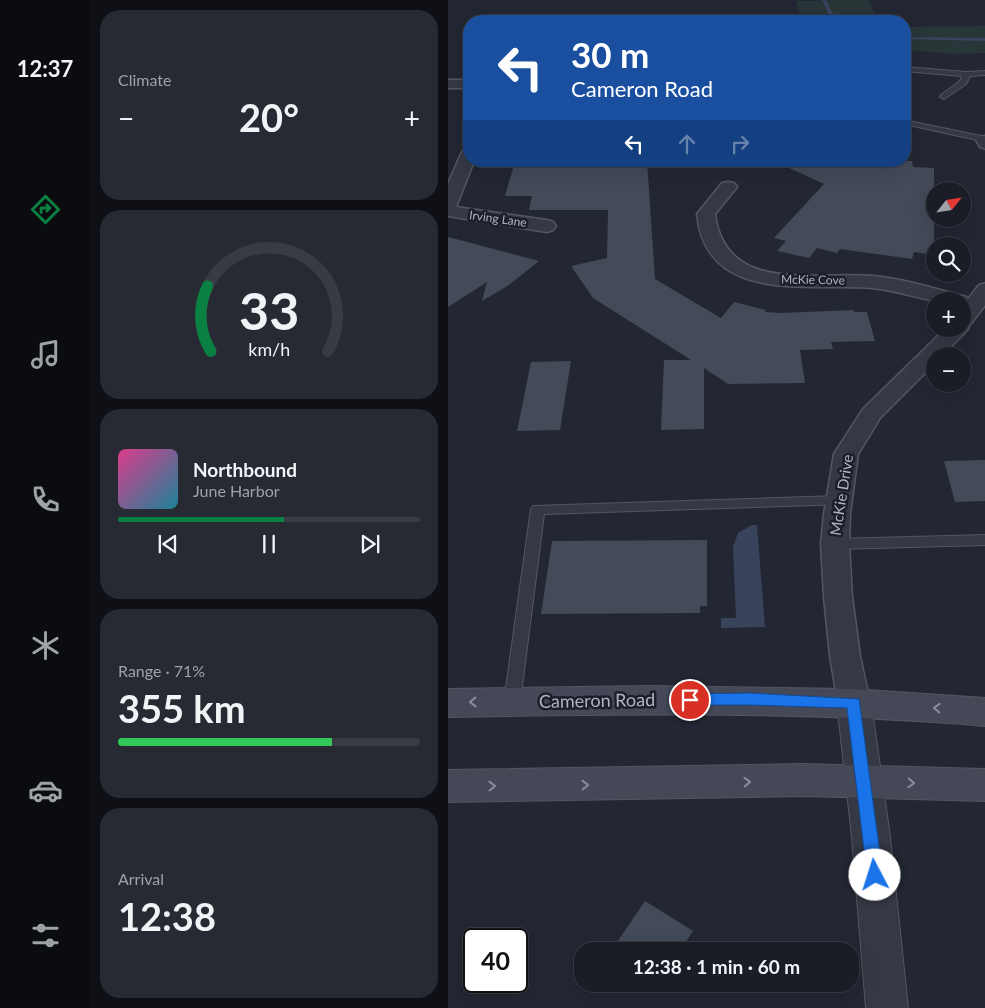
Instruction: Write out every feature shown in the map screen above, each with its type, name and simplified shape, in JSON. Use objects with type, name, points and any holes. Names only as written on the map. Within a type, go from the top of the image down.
[{"type":"main road","name":"Cameron Road","points":[[448,703],[750,699],[854,703],[986,712]]},
{"type":"main road","points":[[448,786],[803,780],[986,785]]},
{"type":"street","points":[[448,84],[463,84]]},
{"type":"street","points":[[448,205],[464,167]]},
{"type":"street","name":"McKie Cove","points":[[728,187],[706,214],[709,235],[714,246],[724,257],[744,271],[781,281],[872,282],[930,292]]},
{"type":"street","name":"Irving Lane","points":[[448,211],[547,226]]},
{"type":"street","name":"McKie Drive","points":[[854,703],[845,656],[839,607],[835,544],[846,454],[871,414],[949,337]]},
{"type":"street","points":[[854,703],[871,837],[887,1008]]},
{"type":"lane","points":[[911,70],[967,74],[986,73]]},
{"type":"lane","points":[[944,97],[963,82],[967,74]]},
{"type":"lane","points":[[911,124],[985,141]]},
{"type":"lane","points":[[512,702],[538,510],[839,501]]},
{"type":"lane","points":[[835,544],[986,540]]},
{"type":"shaded area","points":[[869,0],[875,15],[801,15],[796,1]]},
{"type":"shaded area","points":[[985,26],[985,53],[956,54],[911,51],[911,27]]},
{"type":"water","points":[[752,525],[757,525],[765,627],[721,628],[721,618],[736,618],[733,547],[738,533]]},
{"type":"building","points":[[912,161],[913,167],[934,168],[934,182],[926,182],[926,228],[934,228],[934,237],[926,237],[926,254],[914,252],[912,259],[840,249],[837,253],[817,248],[809,258],[777,251],[786,241],[774,238],[824,184],[787,167],[911,167]]},
{"type":"building","points":[[513,167],[647,167],[655,279],[721,318],[734,302],[766,310],[765,312],[854,310],[854,312],[867,312],[875,341],[831,342],[833,349],[800,350],[805,383],[728,384],[704,368],[704,429],[661,430],[664,360],[691,360],[593,298],[571,266],[607,258],[608,210],[529,210],[532,196],[505,196]]},
{"type":"building","points":[[448,237],[539,261],[509,285],[482,301],[487,282],[448,307]]},
{"type":"building","points":[[571,361],[560,430],[517,431],[531,362]]},
{"type":"building","points":[[986,460],[986,501],[955,502],[944,461]]},
{"type":"building","points":[[707,540],[707,606],[700,606],[700,613],[541,614],[552,541]]},
{"type":"building","points":[[645,901],[693,931],[686,942],[617,942]]},
{"type":"waterway","points":[[824,0],[832,15]]},
{"type":"waterway","points":[[911,38],[986,40]]},
{"type":"route","points":[[690,700],[750,699],[854,703],[875,875]]}]
